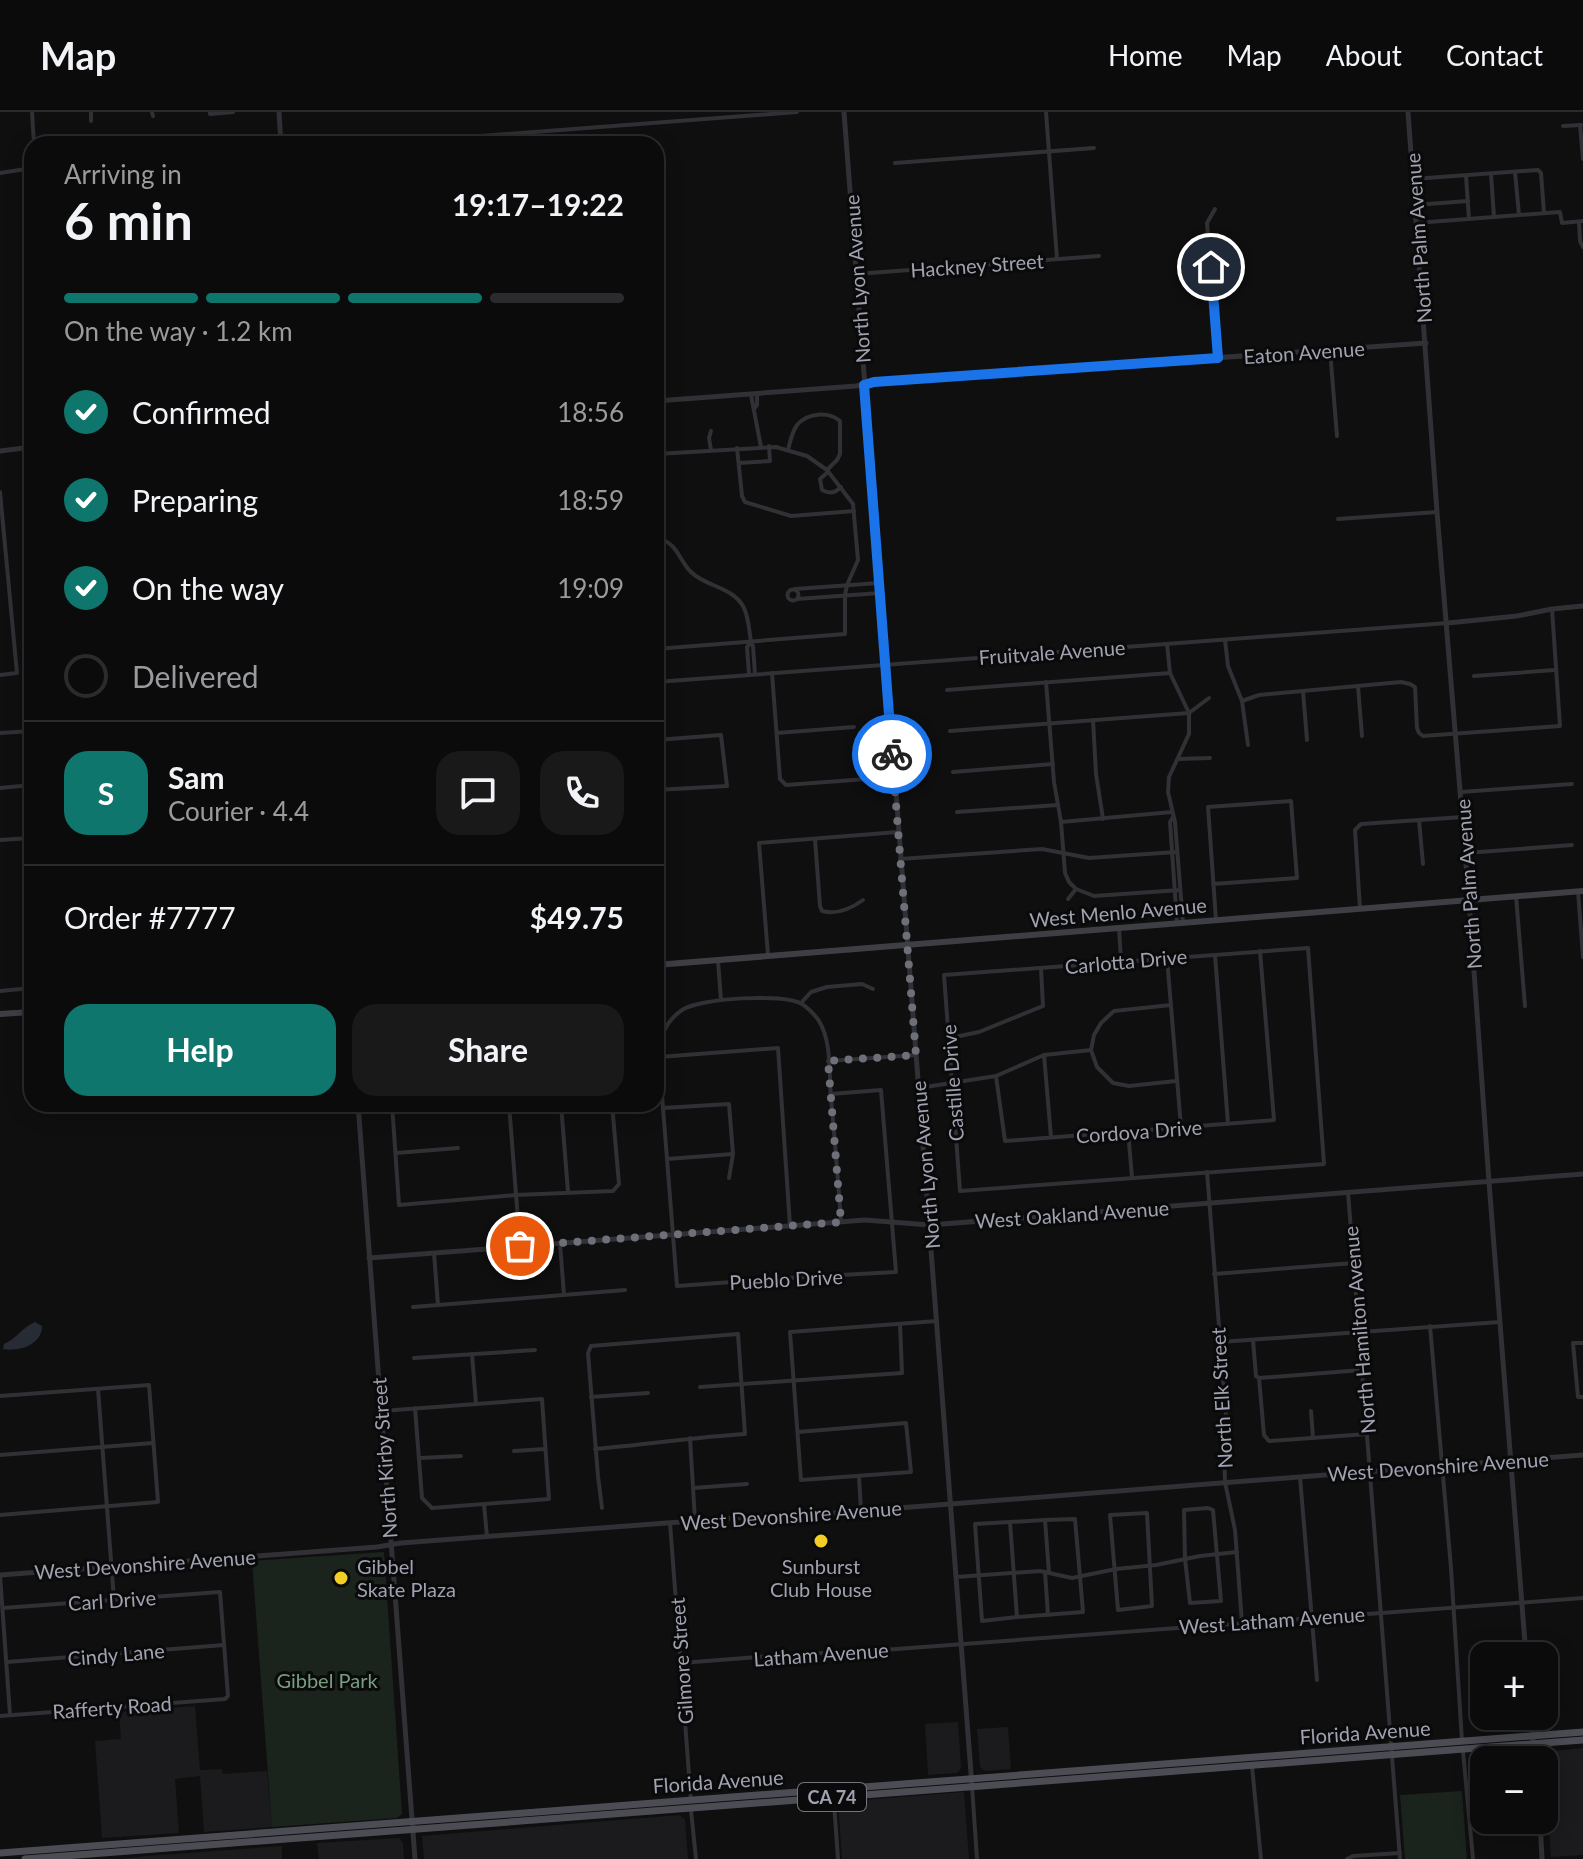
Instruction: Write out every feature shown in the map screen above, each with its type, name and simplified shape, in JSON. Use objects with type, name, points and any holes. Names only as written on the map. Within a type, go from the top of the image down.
[{"type":"main road","name":"West Menlo Avenue","points":[[664,964],[1580,891]]},
{"type":"main road","points":[[0,1014],[24,1012]]},
{"type":"main road","name":"Florida Avenue","points":[[1533,1740],[1583,1732]]},
{"type":"main road","name":"Florida Avenue","points":[[972,1782],[1085,1778],[1392,1750],[1533,1740],[1583,1740]]},
{"type":"main road","name":"Florida Avenue","points":[[0,1853],[265,1832],[478,1824],[1158,1764],[1252,1761]]},
{"type":"main road","points":[[1085,1778],[1104,1773],[1153,1769],[1158,1764]]},
{"type":"main road","name":"Florida Avenue","points":[[25,1859],[237,1843],[599,1806],[691,1804]]},
{"type":"main road","points":[[531,1820],[546,1814],[590,1811],[599,1806]]},
{"type":"main road","points":[[478,1824],[493,1819],[528,1817],[539,1811]]},
{"type":"main road","points":[[237,1843],[241,1839],[257,1838],[265,1832]]},
{"type":"main road","points":[[184,1847],[219,1840],[221,1836]]},
{"type":"street","points":[[32,112],[34,136]]},
{"type":"street","points":[[91,112],[91,121]]},
{"type":"street","points":[[210,113],[233,112]]},
{"type":"street","points":[[279,112],[280,136]]},
{"type":"street","points":[[482,136],[797,112]]},
{"type":"street","name":"North Lyon Avenue","points":[[844,112],[972,1782]]},
{"type":"street","points":[[1046,112],[1057,259]]},
{"type":"street","name":"North Palm Avenue","points":[[1408,112],[1525,1642]]},
{"type":"street","points":[[1563,126],[1582,125],[1583,159]]},
{"type":"street","points":[[895,163],[1094,148]]},
{"type":"street","points":[[0,173],[24,169]]},
{"type":"street","points":[[1413,179],[1538,170],[1541,173],[1544,213]]},
{"type":"street","points":[[1515,172],[1519,215]]},
{"type":"street","points":[[1491,174],[1494,217]]},
{"type":"street","points":[[1466,176],[1469,219]]},
{"type":"street","points":[[1415,205],[1468,201]]},
{"type":"street","points":[[1215,209],[1207,223],[1218,358]]},
{"type":"street","points":[[1416,223],[1560,212],[1562,223],[1581,222],[1580,241],[1583,247]]},
{"type":"street","name":"Hackney Street","points":[[856,274],[1099,256]]},
{"type":"street","name":"Eaton Avenue","points":[[664,401],[889,381],[1426,343]]},
{"type":"street","points":[[1330,350],[1337,436]]},
{"type":"street","points":[[754,395],[752,405],[761,447]]},
{"type":"street","points":[[788,450],[798,423],[817,415],[833,416],[840,421],[840,454],[820,479],[822,490],[829,493],[841,487]]},
{"type":"street","points":[[711,431],[711,450]]},
{"type":"street","points":[[739,463],[770,461],[769,446]]},
{"type":"street","points":[[664,453],[769,446],[807,456],[828,471],[853,504],[858,560],[845,595],[845,634],[664,648]]},
{"type":"street","points":[[0,451],[24,448]]},
{"type":"street","points":[[737,448],[745,502],[791,516],[854,511]]},
{"type":"street","points":[[0,492],[17,673],[0,675]]},
{"type":"street","points":[[1338,519],[1437,512]]},
{"type":"street","points":[[664,540],[678,551],[691,572],[734,595],[742,604],[751,642],[747,647],[752,674]]},
{"type":"street","points":[[879,583],[795,589],[789,590],[787,595],[792,600],[880,593]]},
{"type":"street","points":[[860,584],[860,594]]},
{"type":"street","points":[[795,589],[799,594],[797,599]]},
{"type":"street","points":[[1448,623],[1583,606]]},
{"type":"street","points":[[1242,701],[1259,695],[1401,682],[1415,687],[1417,728],[1423,736],[1560,726],[1552,609]]},
{"type":"street","name":"Fruitvale Avenue","points":[[664,681],[1448,623]]},
{"type":"street","points":[[1225,640],[1228,666],[1242,701],[1248,745]]},
{"type":"street","points":[[1167,644],[1170,673],[1189,713],[1189,734],[1169,777],[1168,792],[1173,815],[1170,822],[1180,923]]},
{"type":"street","points":[[1474,676],[1555,670]]},
{"type":"street","points":[[772,673],[780,779],[786,785],[894,777]]},
{"type":"street","points":[[947,690],[1170,673]]},
{"type":"street","points":[[1046,682],[1067,878],[1076,889],[1094,896],[1178,891]]},
{"type":"street","points":[[1358,686],[1362,736]]},
{"type":"street","points":[[1303,691],[1307,740]]},
{"type":"street","points":[[950,731],[1189,713],[1209,698]]},
{"type":"street","points":[[1093,720],[1096,774],[1103,819]]},
{"type":"street","points":[[777,733],[854,727]]},
{"type":"street","points":[[0,733],[24,732]]},
{"type":"street","points":[[664,739],[721,735],[727,786],[664,790]]},
{"type":"street","points":[[1178,759],[1210,758]]},
{"type":"street","points":[[953,772],[1053,764]]},
{"type":"street","points":[[1461,792],[1572,784]]},
{"type":"street","points":[[0,788],[24,786]]},
{"type":"street","points":[[1213,884],[1297,878],[1291,801],[1208,807],[1213,884],[1216,920]]},
{"type":"street","points":[[957,812],[1058,805]]},
{"type":"street","points":[[1061,822],[1173,815]]},
{"type":"street","points":[[1360,909],[1355,830],[1361,824],[1463,817]]},
{"type":"street","points":[[1419,820],[1423,864]]},
{"type":"street","points":[[768,955],[759,843],[898,832]]},
{"type":"street","points":[[0,840],[24,838]]},
{"type":"street","points":[[815,839],[822,911],[828,913],[852,908],[863,900]]},
{"type":"street","points":[[1466,853],[1572,845]]},
{"type":"street","points":[[900,859],[1042,849],[1089,858],[1175,852]]},
{"type":"street","points":[[1068,899],[1076,889]]},
{"type":"street","points":[[1580,891],[1583,957]]},
{"type":"street","points":[[1516,896],[1525,1006]]},
{"type":"street","points":[[1119,928],[1121,962]]},
{"type":"street","name":"Carlotta Drive","points":[[944,975],[1308,948],[1324,1164],[1207,1172]]},
{"type":"street","name":"Cordova Drive","points":[[996,1076],[1005,1141],[1274,1120],[1260,951]]},
{"type":"street","points":[[1215,955],[1228,1124]]},
{"type":"street","points":[[1167,958],[1181,1128]]},
{"type":"street","points":[[718,959],[721,1000]]},
{"type":"street","points":[[950,1038],[979,1032],[1043,1006],[1041,968]]},
{"type":"street","name":"Castille Drive","points":[[944,975],[960,1191],[1132,1177]]},
{"type":"street","points":[[801,1003],[811,992],[827,987],[862,984],[873,989]]},
{"type":"street","points":[[0,991],[24,989]]},
{"type":"street","points":[[664,1029],[683,1009],[721,1000],[782,998],[801,1003],[819,1020],[827,1041],[841,1222]]},
{"type":"street","points":[[1171,1005],[1114,1011],[1101,1023],[1091,1050],[1097,1067],[1113,1083],[1129,1086],[1176,1081]]},
{"type":"street","points":[[664,1057],[778,1048],[790,1226]]},
{"type":"street","points":[[919,1088],[996,1076],[1044,1055],[1091,1050]]},
{"type":"street","points":[[828,1061],[916,1055]]},
{"type":"street","points":[[1044,1055],[1051,1137]]},
{"type":"street","points":[[831,1094],[881,1090],[892,1223]]},
{"type":"street","points":[[664,1108],[729,1104],[733,1154],[729,1178]]},
{"type":"street","name":"North Kirby Street","points":[[359,1112],[415,1859]]},
{"type":"street","points":[[393,1112],[399,1205],[613,1191],[619,1184],[613,1112]]},
{"type":"street","points":[[510,1112],[520,1246]]},
{"type":"street","points":[[562,1112],[568,1192]]},
{"type":"street","points":[[663,1112],[673,1235]]},
{"type":"street","points":[[1128,1131],[1132,1177],[1207,1172]]},
{"type":"street","points":[[396,1153],[458,1148]]},
{"type":"street","points":[[667,1159],[733,1154]]},
{"type":"street","name":"North Elk Street","points":[[1207,1172],[1226,1416],[1225,1482],[1235,1530],[1242,1623]]},
{"type":"street","name":"West Oakland Avenue","points":[[369,1258],[865,1220],[930,1225],[1583,1174]]},
{"type":"street","name":"North Hamilton Avenue","points":[[1348,1192],[1359,1370],[1370,1471],[1398,1855]]},
{"type":"street","name":"Pueblo Drive","points":[[673,1235],[677,1286],[896,1272],[892,1223]]},
{"type":"street","points":[[560,1243],[564,1295]]},
{"type":"street","points":[[434,1253],[438,1305]]},
{"type":"street","points":[[1214,1274],[1354,1263]]},
{"type":"street","points":[[413,1307],[625,1290]]},
{"type":"street","points":[[798,1432],[906,1423],[911,1472],[801,1480],[790,1332],[937,1321]]},
{"type":"street","points":[[1220,1342],[1500,1322]]},
{"type":"street","points":[[700,1387],[902,1373],[900,1324]]},
{"type":"street","points":[[1430,1326],[1473,1859]]},
{"type":"street","points":[[595,1449],[745,1434],[738,1334],[591,1346],[588,1353],[595,1449],[602,1508]]},
{"type":"street","points":[[1253,1340],[1264,1435],[1269,1441],[1367,1434]]},
{"type":"street","points":[[1581,1397],[1573,1343],[1583,1343]]},
{"type":"street","points":[[414,1358],[535,1350]]},
{"type":"street","points":[[472,1354],[476,1404]]},
{"type":"street","points":[[1259,1378],[1359,1370]]},
{"type":"street","points":[[0,1396],[149,1385],[158,1502],[0,1515]]},
{"type":"street","points":[[98,1389],[114,1600]]},
{"type":"street","points":[[591,1397],[648,1393]]},
{"type":"street","points":[[381,1411],[415,1408],[542,1399],[549,1499],[432,1508],[422,1498],[415,1408]]},
{"type":"street","points":[[1311,1411],[1313,1438]]},
{"type":"street","points":[[690,1438],[695,1521]]},
{"type":"street","points":[[0,1455],[153,1443]]},
{"type":"street","points":[[514,1451],[545,1449]]},
{"type":"street","name":"West Devonshire Avenue","points":[[0,1575],[1583,1455]]},
{"type":"street","points":[[420,1458],[461,1456]]},
{"type":"street","points":[[859,1477],[861,1511]]},
{"type":"street","points":[[1300,1477],[1317,1680]]},
{"type":"street","points":[[693,1488],[747,1484]]},
{"type":"street","points":[[484,1504],[487,1537]]},
{"type":"street","points":[[1184,1510],[1213,1510],[1218,1554],[1221,1601],[1190,1603],[1184,1510]]},
{"type":"street","points":[[1147,1513],[1150,1566],[1152,1606],[1118,1610],[1110,1515],[1147,1513]]},
{"type":"street","points":[[1075,1519],[1083,1612],[982,1621],[975,1524],[1010,1522],[1075,1519]]},
{"type":"street","points":[[1045,1520],[1048,1615]]},
{"type":"street","points":[[1010,1522],[1017,1617]]},
{"type":"street","name":"Gilmore Street","points":[[670,1523],[696,1859]]},
{"type":"street","points":[[956,1577],[1047,1572],[1072,1578],[1237,1552]]},
{"type":"street","points":[[0,1575],[10,1715]]},
{"type":"street","name":"Carl Drive","points":[[3,1608],[220,1592],[224,1645]]},
{"type":"street","name":"West Latham Avenue","points":[[961,1644],[1583,1598]]},
{"type":"street","name":"Latham Avenue","points":[[681,1663],[961,1644]]},
{"type":"street","name":"Cindy Lane","points":[[7,1662],[224,1645]]},
{"type":"street","name":"Rafferty Road","points":[[0,1716],[225,1699],[228,1696],[224,1645]]},
{"type":"street","points":[[1532,1730],[1534,1746]]},
{"type":"street","points":[[1252,1761],[1261,1859]]},
{"type":"street","points":[[972,1782],[977,1859]]},
{"type":"street","points":[[833,1793],[838,1859]]},
{"type":"street","points":[[1541,1834],[1542,1859]]},
{"type":"street","points":[[1347,1859],[1353,1856],[1398,1855]]},
{"type":"shaded area","points":[[35,1322],[42,1326],[34,1342],[22,1348],[3,1349],[4,1344]]},
{"type":"shaded area","points":[[195,1706],[200,1770],[222,1769],[223,1774],[267,1771],[272,1827],[204,1832],[200,1776],[175,1779],[179,1833],[102,1838],[95,1741],[121,1739],[119,1712]]},
{"type":"shaded area","points":[[958,1722],[961,1768],[957,1773],[928,1775],[925,1724]]},
{"type":"shaded area","points":[[1008,1727],[1011,1769],[985,1771],[980,1767],[977,1729]]},
{"type":"shaded area","points":[[1583,1748],[1583,1855],[1551,1857],[1549,1834],[1558,1834],[1558,1750]]},
{"type":"shaded area","points":[[964,1792],[969,1859],[842,1859],[838,1802]]},
{"type":"shaded area","points":[[680,1815],[685,1820],[688,1859],[424,1859],[422,1836]]},
{"type":"shaded area","points":[[399,1838],[403,1843],[404,1859],[319,1859],[317,1843]]},
{"type":"shaded area","points":[[282,1846],[282,1859],[119,1859],[146,1856]]},
{"type":"green space","name":"Gibbel Park","points":[[384,1552],[402,1814],[397,1818],[272,1827],[252,1561]]},
{"type":"green space","points":[[1462,1791],[1467,1859],[1405,1859],[1400,1795]]},
{"type":"way so far","points":[[520,1246],[841,1222],[828,1061],[916,1055],[892,754]]},
{"type":"place","name":"Sunburst Club House","points":[[821,1541]]},
{"type":"place","name":"Gibbel Skate Plaza","points":[[341,1578]]},
{"type":"route","points":[[892,754],[864,385],[1218,358],[1211,267]]}]
